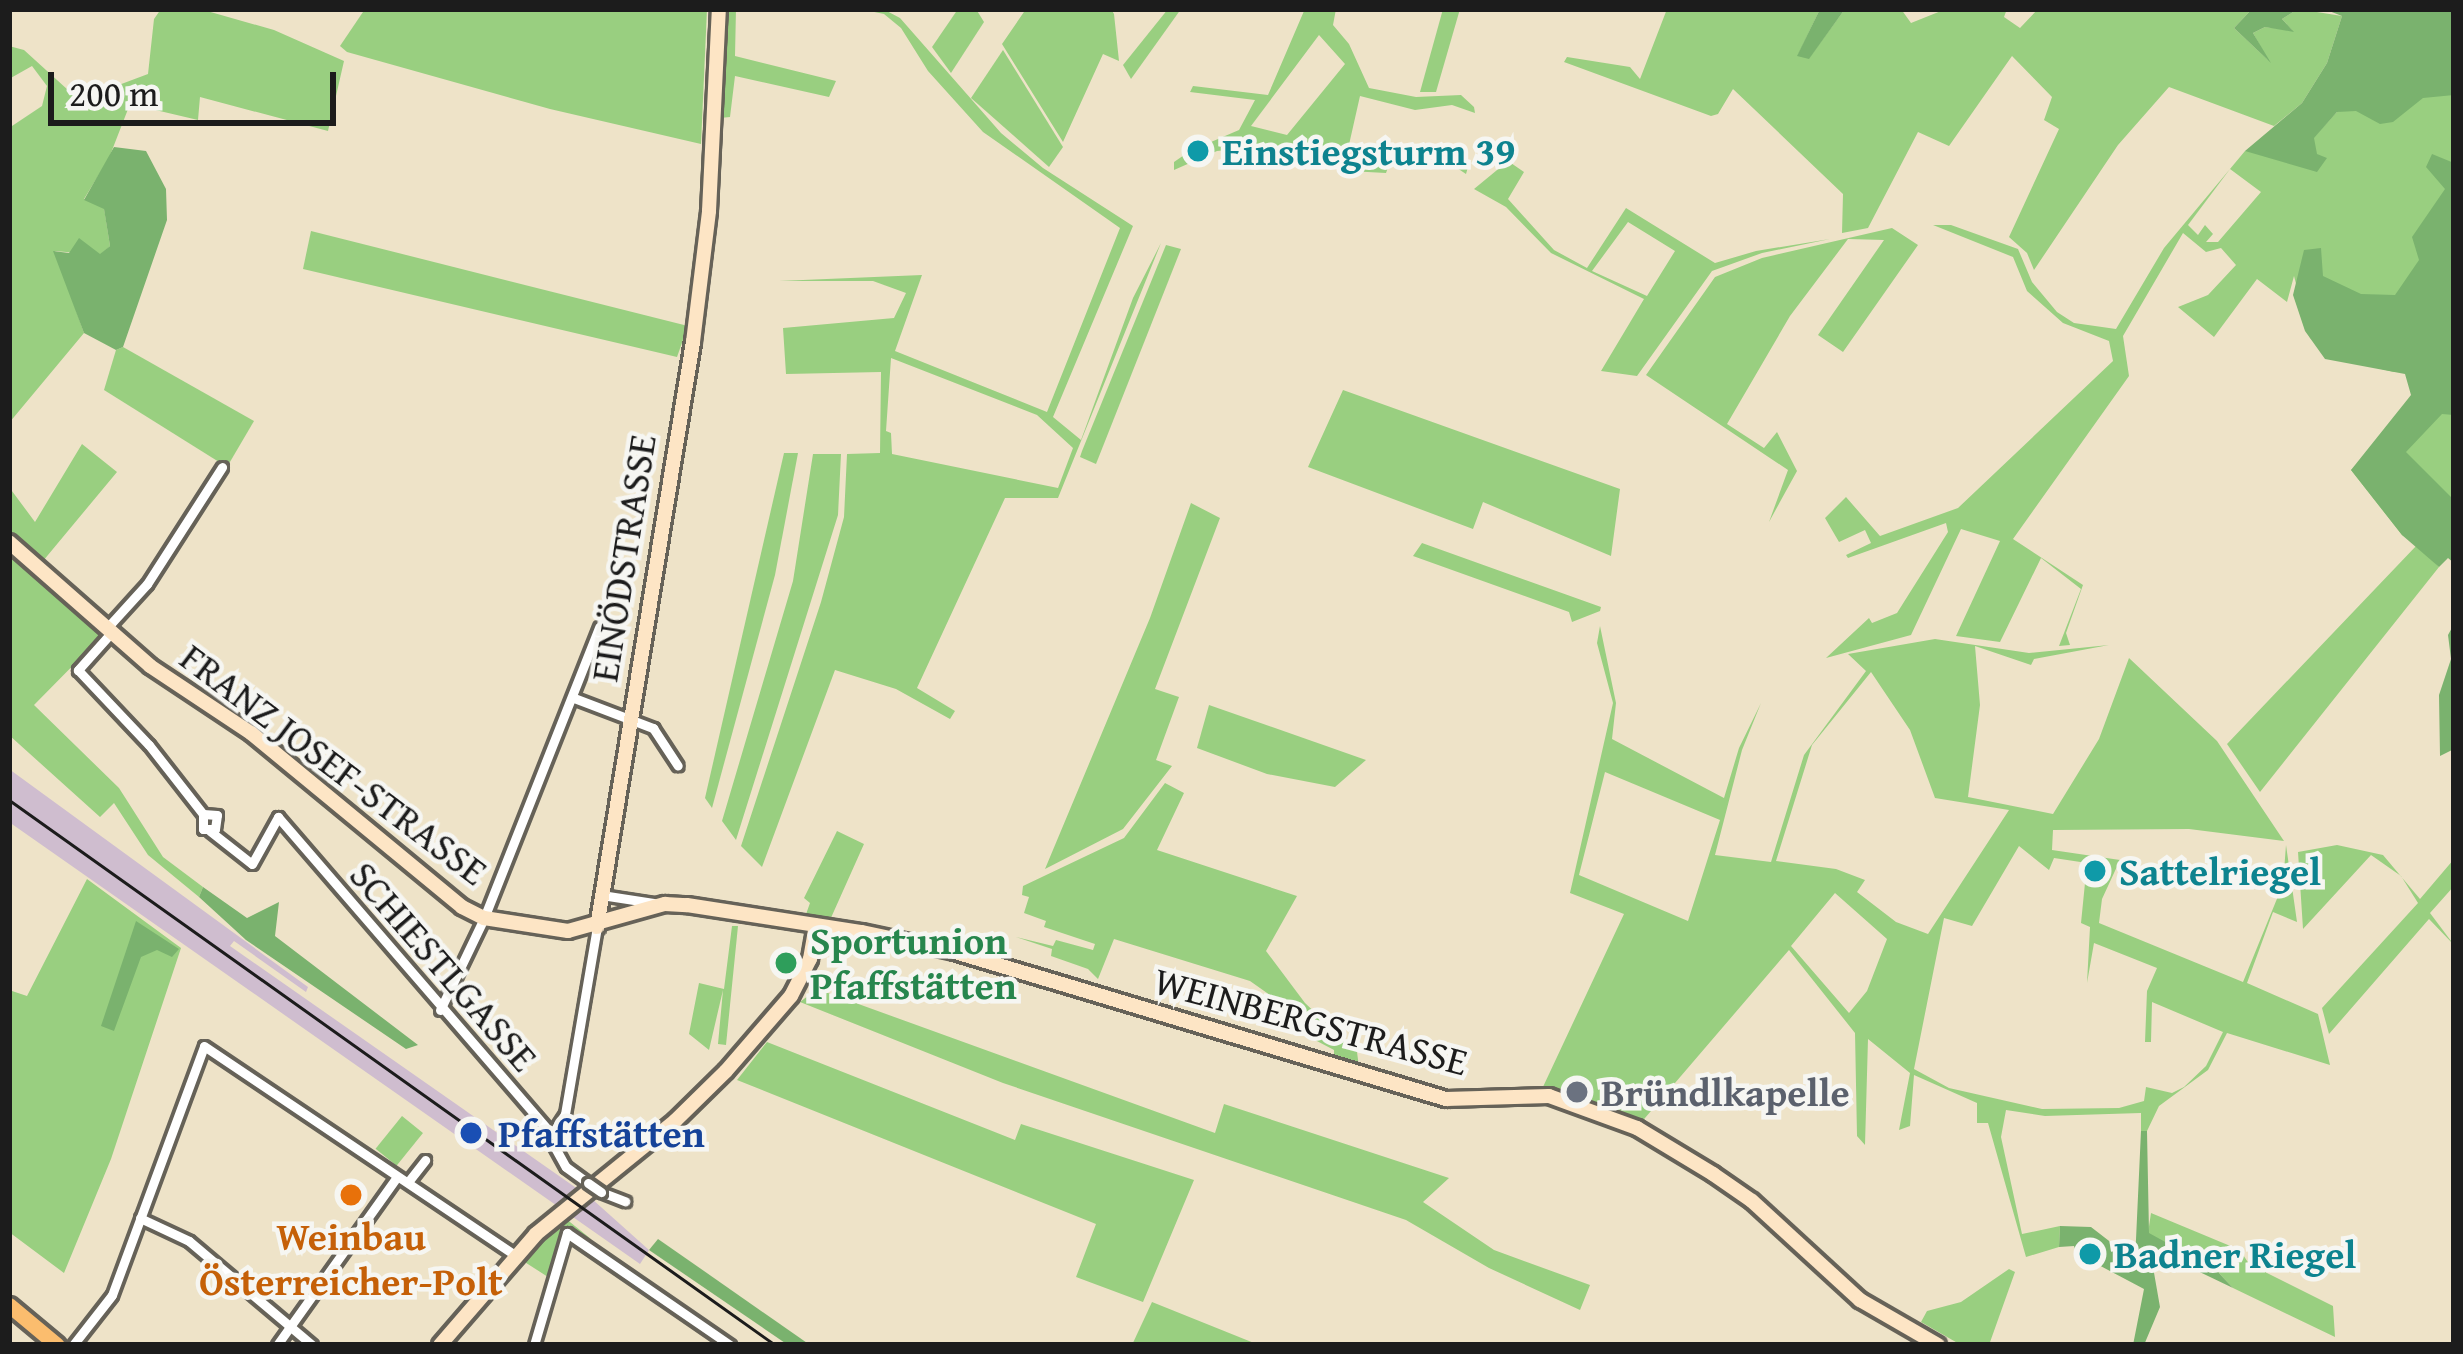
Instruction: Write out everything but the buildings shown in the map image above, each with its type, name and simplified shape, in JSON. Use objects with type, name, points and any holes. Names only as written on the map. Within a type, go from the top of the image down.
[{"type":"main road","name":"EINÖDSTRASSE","points":[[597,927],[699,292],[718,9]]},
{"type":"main road","name":"FRANZ JOSEF-STRASSE","points":[[9,542],[150,666],[251,733],[462,907],[484,918],[568,931],[597,927],[665,904],[816,926]]},
{"type":"main road","points":[[440,1345],[514,1255],[675,1120],[726,1070],[791,996],[810,959],[816,926]]},
{"type":"main road","name":"WEINBERGSTRASSE","points":[[816,926],[955,952],[1369,1072],[1425,1094],[1466,1100],[1536,1094],[1587,1108],[1637,1128],[1713,1174],[1752,1202],[1860,1300],[1938,1345]]},
{"type":"main road","points":[[9,1305],[57,1345]]},
{"type":"street","points":[[109,631],[147,584],[222,466]]},
{"type":"street","points":[[440,1010],[484,918],[599,627]]},
{"type":"street","name":"SCHIESTLGASSE","points":[[109,631],[78,670],[149,745],[203,814],[201,826],[252,864],[278,817],[440,1010],[552,1134],[565,1114]]},
{"type":"street","points":[[574,698],[663,736],[678,766]]},
{"type":"street","points":[[601,895],[665,904]]},
{"type":"street","name":"EINÖDSTRASSE","points":[[565,1114],[597,927]]},
{"type":"street","points":[[73,1345],[112,1295],[204,1046],[514,1255]]},
{"type":"street","points":[[553,1144],[566,1167],[602,1192],[625,1201]]},
{"type":"street","points":[[408,1181],[424,1160]]},
{"type":"street","points":[[277,1345],[395,1178]]},
{"type":"street","points":[[140,1218],[189,1240],[312,1345]]},
{"type":"street","points":[[533,1345],[567,1233],[730,1345]]},
{"type":"shaded area","points":[[9,769],[308,987],[306,992],[234,941],[230,946],[592,1199],[649,1250],[640,1264],[9,822]]},
{"type":"green space","points":[[161,9],[200,9],[274,30],[344,61],[328,131],[200,97],[198,120],[130,104],[109,158],[84,199],[104,208],[110,246],[100,255],[55,251],[84,333],[9,423],[9,128],[42,106],[47,86],[32,66],[9,79],[9,46],[24,50],[68,90],[92,95],[148,74],[154,19]]},
{"type":"green space","points":[[365,9],[707,9],[701,144],[550,109],[347,52],[340,46]]},
{"type":"green space","points":[[725,9],[736,9],[735,56],[836,81],[829,97],[735,76],[730,117],[720,118]]},
{"type":"green space","points":[[860,9],[883,9],[900,18],[1001,133],[1043,168],[1133,226],[1053,417],[1081,440],[1133,298],[1161,243],[1058,498],[1005,498],[917,688],[955,711],[950,719],[896,689],[835,670],[762,867],[741,846],[844,517],[847,454],[880,453],[881,372],[786,374],[783,328],[894,318],[906,293],[873,281],[779,281],[922,275],[895,351],[1047,412],[1120,228],[983,132],[928,71],[901,28],[884,14]],"holes":[[[891,358],[1037,415],[1073,448],[1058,488],[892,454],[891,433],[886,431]]]},
{"type":"green space","points":[[958,9],[976,9],[984,22],[951,73],[932,47]]},
{"type":"green space","points":[[1026,9],[1111,9],[1114,14],[1119,61],[1103,54],[1063,142],[1002,44]]},
{"type":"green space","points":[[1168,9],[1181,9],[1131,79],[1123,65]]},
{"type":"green space","points":[[1298,9],[1336,9],[1333,25],[1349,44],[1369,88],[1416,97],[1461,95],[1474,107],[1475,113],[1452,105],[1415,110],[1360,96],[1346,158],[1451,160],[1468,167],[1466,174],[1451,164],[1421,162],[1390,162],[1386,173],[1349,171],[1258,147],[1217,151],[1174,170],[1174,162],[1190,151],[1239,130],[1255,100],[1190,92],[1193,86],[1268,95],[1304,11]],"holes":[[[1319,35],[1345,64],[1287,135],[1251,126]]]},
{"type":"green space","points":[[1443,9],[1460,9],[1436,92],[1420,92]]},
{"type":"green space","points":[[1667,9],[1820,9],[1798,55],[1809,58],[1845,9],[1901,9],[1911,23],[1946,9],[2007,9],[2004,17],[2020,28],[2038,9],[2252,9],[2234,28],[2268,60],[2253,33],[2265,27],[2292,30],[2282,19],[2298,9],[2342,16],[2327,63],[2302,103],[2274,126],[2169,87],[2118,145],[2034,270],[2027,253],[2009,237],[2059,129],[2044,120],[2052,97],[2012,56],[1949,146],[1918,132],[1868,228],[1842,233],[1843,194],[1733,89],[1718,114],[1711,116],[1564,62],[1567,57],[1630,67],[1640,79]]},
{"type":"green space","points":[[1820,9],[1845,9],[1809,59],[1797,56]]},
{"type":"green space","points":[[2252,9],[2298,9],[2282,19],[2294,32],[2265,27],[2253,33],[2271,63],[2234,28]]},
{"type":"green space","points":[[2324,9],[2454,9],[2454,95],[2423,98],[2393,122],[2380,124],[2356,111],[2337,112],[2314,138],[2317,154],[2327,158],[2317,172],[2245,151],[2302,103],[2327,63],[2342,16]]},
{"type":"green space","points":[[1003,50],[1063,147],[1049,167],[971,98]]},
{"type":"green space","points":[[2454,74],[2454,369],[2394,372],[2335,358],[2337,353],[2310,338],[2294,276],[2287,302],[2257,279],[2214,337],[2178,307],[2208,295],[2236,265],[2221,248],[2206,252],[2183,233],[2123,336],[2129,376],[2013,539],[2083,585],[2066,633],[2070,645],[2059,646],[2081,589],[2041,558],[2000,642],[1956,636],[2000,541],[1961,529],[1911,635],[1826,658],[1869,618],[1872,623],[1897,613],[1948,532],[1946,523],[1848,558],[1846,555],[1871,543],[1865,530],[1839,542],[1825,518],[1846,497],[1880,536],[1958,508],[2113,361],[2109,341],[2063,323],[2027,291],[2013,257],[1933,225],[1951,225],[2018,249],[2032,282],[2057,312],[2074,323],[2116,329],[2164,248],[2245,151],[2314,137],[2337,112]],"holes":[[[2230,169],[2261,192],[2218,242],[2206,242],[2213,234],[2205,225],[2198,235],[2188,225]]]},
{"type":"green space","points":[[114,147],[146,151],[166,189],[167,220],[123,347],[116,350],[84,333],[53,251],[69,253],[79,238],[100,254],[110,246],[104,209],[84,200]]},
{"type":"green space","points":[[2432,154],[2454,163],[2454,415],[2442,414],[2406,452],[2454,500],[2454,563],[2448,558],[2439,567],[2402,535],[2351,470],[2411,395],[2405,374],[2325,359],[2305,331],[2293,295],[2304,250],[2321,248],[2323,276],[2361,294],[2395,295],[2419,260],[2412,237],[2445,189],[2426,167]]},
{"type":"green space","points":[[1508,161],[1524,172],[1508,199],[1554,250],[1587,268],[1626,208],[1715,263],[1756,251],[1830,239],[1762,253],[1712,271],[1637,376],[1601,371],[1644,299],[1551,253],[1506,207],[1474,189]],"holes":[[[1628,222],[1675,251],[1647,296],[1592,271]]]},
{"type":"green space","points":[[1892,228],[1918,245],[1843,352],[1818,335],[1884,240],[1848,239],[1790,316],[1727,424],[1764,448],[1777,432],[1797,471],[1769,522],[1788,470],[1646,375],[1715,277],[1762,258]]},
{"type":"green space","points":[[311,231],[688,326],[677,357],[303,269]]},
{"type":"green space","points":[[1166,245],[1181,249],[1096,464],[1080,457]]},
{"type":"green space","points":[[123,347],[254,421],[227,467],[104,390],[116,350]]},
{"type":"green space","points":[[2454,381],[2454,514],[2418,544],[2439,567],[2260,792],[2227,744],[2417,545],[2402,535],[2351,470]]},
{"type":"green space","points":[[1343,390],[1620,489],[1611,556],[1483,502],[1473,529],[1308,467]]},
{"type":"green space","points":[[82,444],[117,472],[43,561],[9,534],[9,487],[35,522]]},
{"type":"green space","points":[[784,453],[798,453],[775,575],[712,808],[705,798]]},
{"type":"green space","points":[[813,454],[841,454],[838,515],[736,840],[722,821],[793,581]]},
{"type":"green space","points":[[1191,503],[1220,518],[1155,689],[1179,697],[1156,760],[1172,766],[1123,829],[1045,869],[1150,618]]},
{"type":"green space","points":[[1422,543],[1601,607],[1600,611],[1572,622],[1569,612],[1413,556]]},
{"type":"green space","points":[[9,550],[104,634],[34,705],[119,788],[163,857],[203,887],[199,897],[148,855],[114,803],[100,817],[9,735]]},
{"type":"green space","points":[[2454,624],[2454,749],[2440,756],[2439,695],[2451,659],[2448,635]]},
{"type":"green space","points":[[1600,626],[1616,703],[1612,739],[1724,798],[1739,748],[1761,703],[1742,750],[1715,855],[1771,862],[1804,755],[1866,671],[1848,654],[1935,639],[2029,653],[2109,645],[2034,659],[2031,665],[1975,646],[1980,705],[1968,797],[2053,814],[2099,739],[2129,658],[2217,741],[2284,841],[2189,829],[2053,830],[2052,850],[2120,860],[2102,899],[2099,923],[2243,982],[2283,884],[2286,845],[2297,922],[2273,912],[2247,983],[2318,1014],[2330,1065],[2227,1033],[2208,1070],[2159,1106],[2147,1131],[2141,1131],[2141,1113],[2045,1116],[2006,1110],[2001,1137],[2022,1234],[2060,1226],[2059,1247],[2026,1257],[1988,1123],[1977,1123],[1977,1103],[1914,1075],[1910,1126],[1899,1130],[1910,1073],[1868,1039],[1865,1145],[1857,1136],[1855,1033],[1789,950],[1639,1125],[1542,1089],[1624,914],[1570,893],[1613,703],[1597,643]],"holes":[[[1871,672],[1910,730],[1935,798],[2009,810],[1928,934],[1896,922],[1857,892],[1865,880],[1836,869],[1776,861],[1812,745]],[[1605,772],[1720,820],[1688,921],[1579,875]],[[2019,846],[2049,870],[2054,858],[2087,863],[2081,923],[2090,927],[2087,983],[2094,943],[2157,968],[2147,991],[2145,1042],[2151,1042],[2152,1002],[2223,1032],[2206,1066],[2172,1093],[2146,1087],[2144,1101],[2119,1108],[2042,1109],[1949,1088],[1914,1069],[1944,918],[1972,926]],[[1835,893],[1887,939],[1867,991],[1849,1013],[1791,946]]]},
{"type":"green space","points":[[1209,705],[1366,760],[1335,787],[1267,774],[1197,748]]},
{"type":"green space","points":[[1165,783],[1184,793],[1157,850],[1297,896],[1266,951],[1305,1003],[1357,1052],[1359,1067],[1334,1057],[1334,1050],[1315,1040],[1311,1024],[1250,981],[1114,939],[1098,979],[1088,969],[1051,956],[1052,949],[1016,937],[1053,946],[1056,940],[1093,950],[1095,944],[1044,927],[1046,921],[1024,913],[1029,897],[1022,895],[1023,886],[1124,838]]},
{"type":"green space","points":[[837,831],[864,844],[830,920],[805,917],[810,903],[804,898]]},
{"type":"green space","points":[[2337,845],[2383,855],[2400,875],[2371,855],[2303,929],[2298,852]]},
{"type":"green space","points":[[2454,859],[2454,886],[2430,913],[2454,945],[2429,919],[2329,1034],[2322,1008],[2418,903],[2402,878],[2420,899]]},
{"type":"green space","points":[[87,879],[181,948],[111,1159],[64,1273],[9,1232],[9,990],[27,996]]},
{"type":"green space","points":[[203,887],[247,918],[279,902],[275,936],[418,1045],[406,1049],[246,940],[199,897]]},
{"type":"green space","points":[[136,921],[179,949],[172,957],[157,950],[141,957],[114,1031],[101,1026]]},
{"type":"green space","points":[[732,926],[738,926],[726,1045],[718,1044],[723,990],[709,1050],[689,1034],[699,983],[724,989]]},
{"type":"green space","points":[[817,989],[1215,1133],[1224,1104],[1449,1178],[1423,1202],[1494,1250],[1590,1285],[1580,1310],[1489,1268],[1406,1220],[1003,1083],[800,1002]]},
{"type":"green space","points":[[767,1042],[1015,1140],[1021,1124],[1194,1180],[1143,1302],[1076,1277],[1096,1224],[737,1080]]},
{"type":"green space","points":[[402,1116],[423,1133],[397,1166],[376,1149]]},
{"type":"green space","points":[[2141,1131],[2147,1131],[2149,1233],[2216,1270],[2233,1288],[2158,1252],[2153,1267],[2160,1307],[2144,1345],[2133,1345],[2144,1289],[2076,1253],[2074,1246],[2059,1247],[2060,1226],[2091,1227],[2135,1261]]},
{"type":"green space","points":[[2151,1213],[2240,1250],[2249,1264],[2333,1306],[2335,1337],[2233,1288],[2216,1270],[2160,1242],[2148,1233]]},
{"type":"green space","points":[[565,1218],[591,1239],[564,1228],[548,1277],[520,1259]]},
{"type":"green space","points":[[658,1239],[810,1345],[788,1345],[649,1250]]},
{"type":"green space","points":[[2009,1269],[2015,1272],[1989,1345],[1961,1345],[1921,1322],[1927,1311],[1961,1302]]},
{"type":"green space","points":[[1152,1302],[1259,1345],[1132,1345]]},
{"type":"railway","points":[[9,800],[775,1345]]},
{"type":"place","name":"Einstiegsturm 39","points":[[1198,151]]},
{"type":"place","name":"Sattelriegel","points":[[2095,871]]},
{"type":"place","name":"Sportunion Pfaffstätten","points":[[786,963]]},
{"type":"place","name":"Bründlkapelle","points":[[1577,1092]]},
{"type":"place","name":"Pfaffstätten","points":[[471,1133]]},
{"type":"place","name":"Weinbau Österreicher-Polt","points":[[351,1195]]},
{"type":"place","name":"Badner Riegel","points":[[2090,1254]]}]
